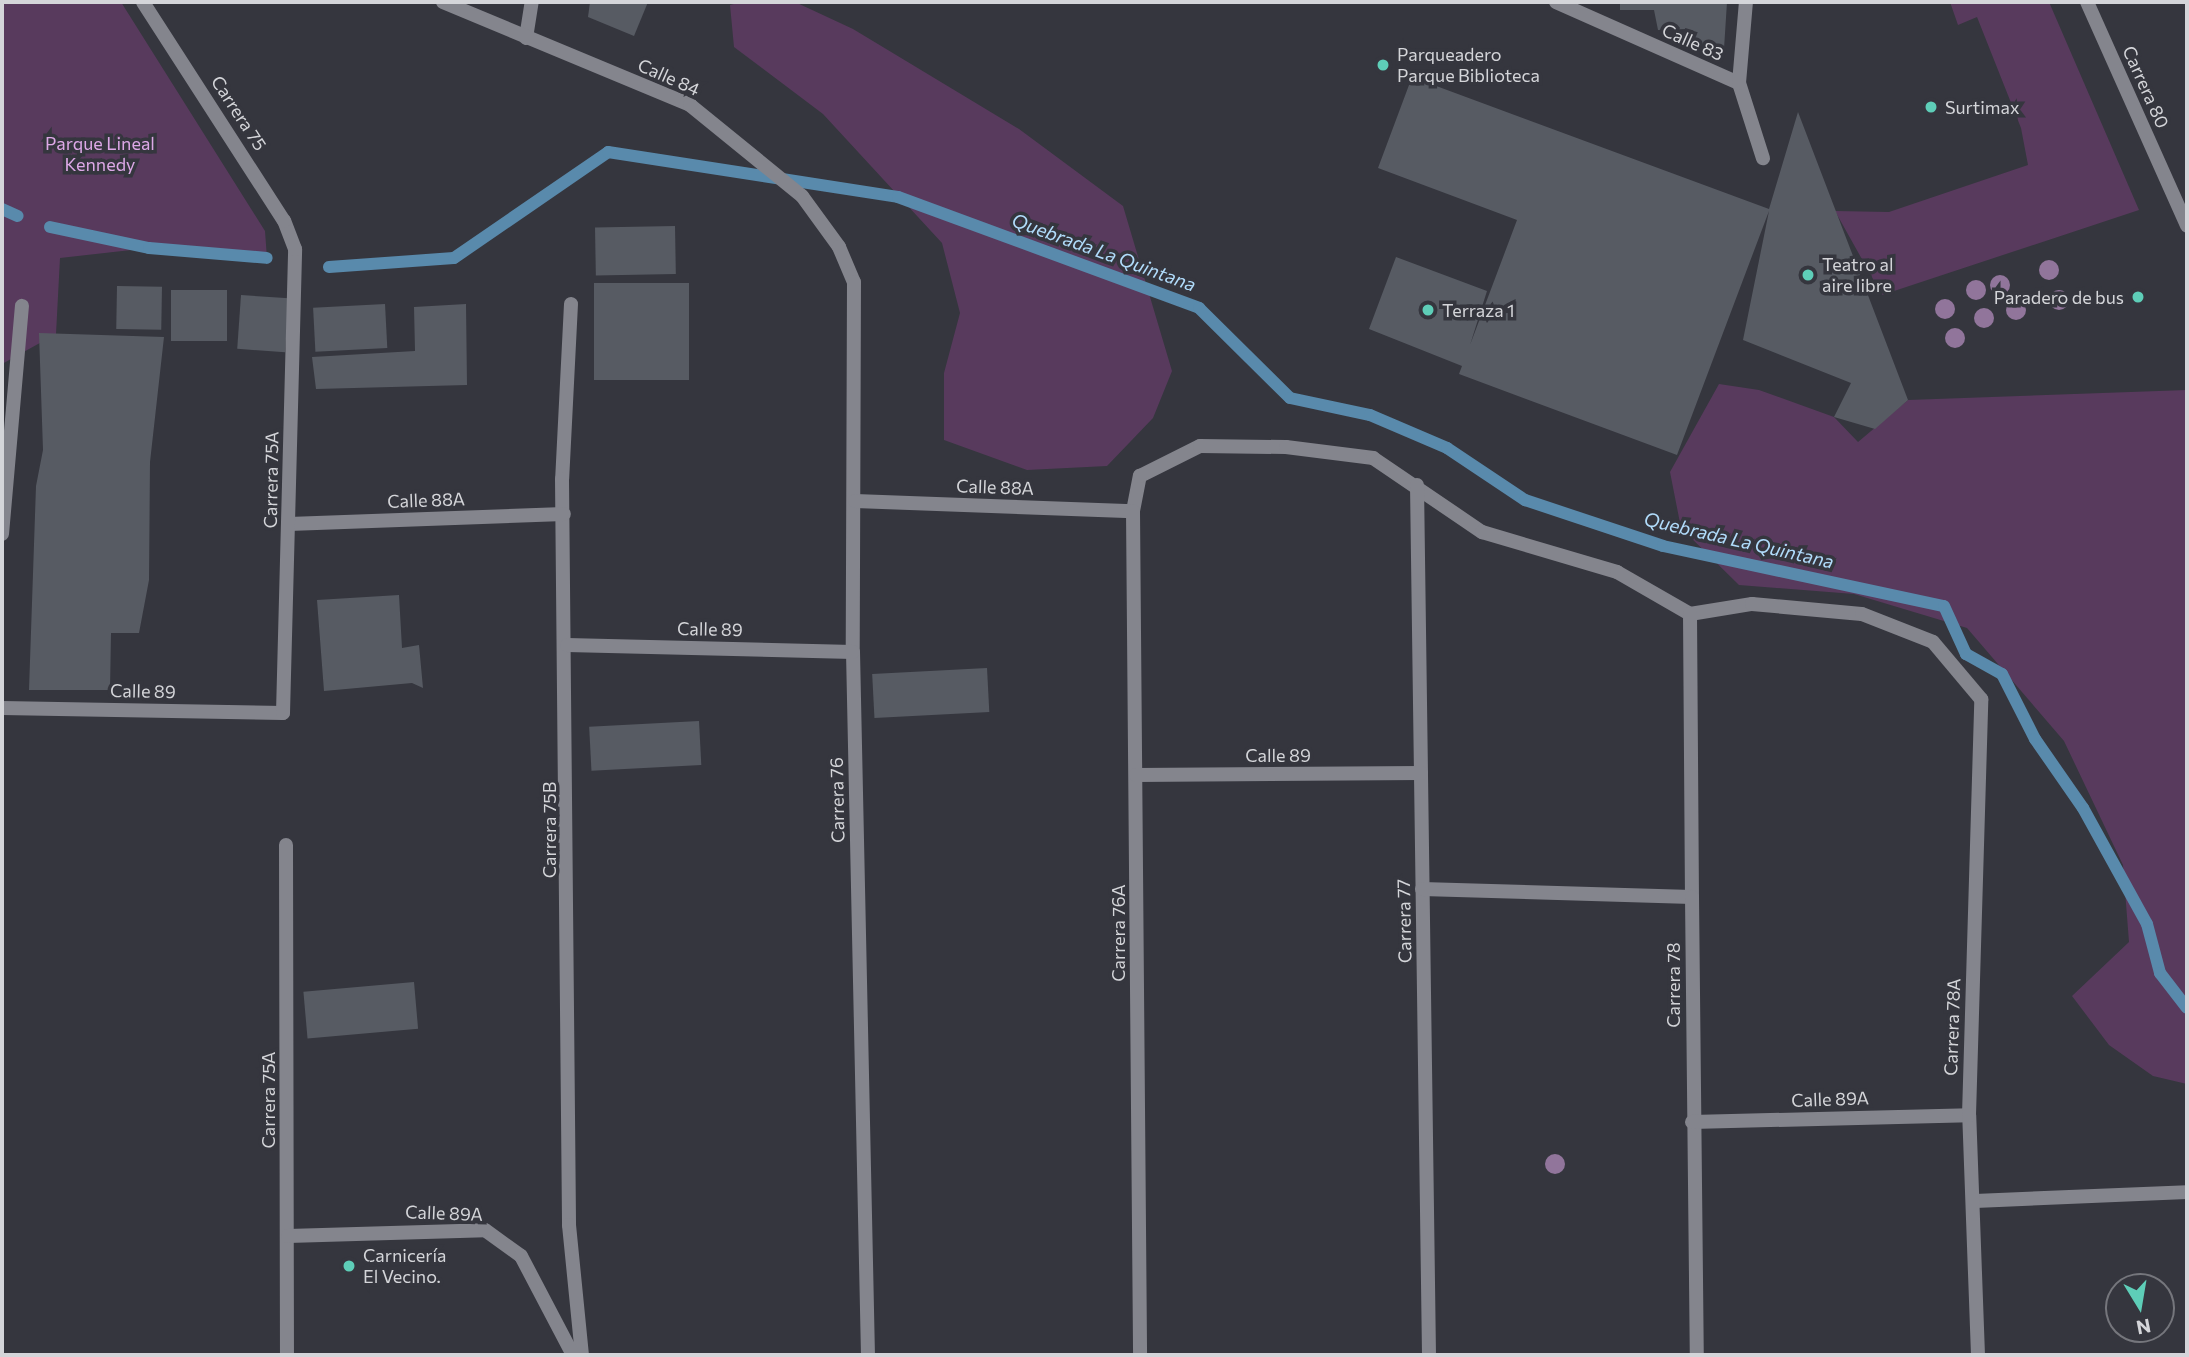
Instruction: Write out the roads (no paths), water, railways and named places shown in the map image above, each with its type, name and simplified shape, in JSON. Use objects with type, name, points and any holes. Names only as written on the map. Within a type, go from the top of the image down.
[{"type":"street","name":"Carrera 75","points":[[143,2],[277,210],[295,249]]},
{"type":"street","name":"Calle 84","points":[[443,2],[690,105],[744,144],[802,196],[839,247]]},
{"type":"street","points":[[526,38],[532,2]]},
{"type":"street","name":"Calle 83","points":[[1556,2],[1738,83]]},
{"type":"street","points":[[1746,2],[1738,83],[1763,158]]},
{"type":"street","name":"Carrera 80","points":[[2087,2],[2187,226]]},
{"type":"street","name":"Carrera 76","points":[[839,247],[854,282],[853,652],[868,1355]]},
{"type":"street","name":"Carrera 75A","points":[[283,713],[295,249]]},
{"type":"street","name":"Carrera 75B","points":[[572,304],[564,514],[569,1225],[582,1355]]},
{"type":"street","points":[[2,534],[22,306]]},
{"type":"street","name":"Carrera 76A","points":[[1140,1355],[1133,511],[1140,476],[1200,446],[1286,447],[1373,458],[1417,485]]},
{"type":"street","points":[[1417,485],[1482,532],[1617,572],[1690,614]]},
{"type":"street","name":"Carrera 77","points":[[1417,485],[1429,1355]]},
{"type":"street","name":"Calle 88A","points":[[855,500],[1133,511]]},
{"type":"street","name":"Calle 88A","points":[[289,524],[564,514]]},
{"type":"street","name":"Carrera 78A","points":[[1690,614],[1752,604],[1863,614],[1933,642],[1981,699],[1969,1115],[1975,1202],[1978,1355]]},
{"type":"street","name":"Carrera 78","points":[[1690,614],[1692,1122],[1697,1355]]},
{"type":"street","name":"Calle 89","points":[[567,645],[853,652]]},
{"type":"street","name":"Calle 89","points":[[2,708],[283,713]]},
{"type":"street","name":"Calle 89","points":[[1136,775],[1421,773]]},
{"type":"street","name":"Carrera 75A","points":[[286,845],[287,1355]]},
{"type":"street","points":[[1422,889],[1692,897]]},
{"type":"street","name":"Calle 89A","points":[[1692,1122],[1969,1115]]},
{"type":"street","points":[[1975,1202],[2187,1192]]},
{"type":"street","name":"Calle 89A","points":[[288,1236],[485,1230],[521,1256],[573,1355]]},
{"type":"waterway","name":"Quebrada La Quintana","points":[[329,267],[454,258],[608,152],[898,197],[1199,308],[1290,398],[1370,415],[1447,448],[1525,500],[1663,546],[1944,606],[1966,654],[2002,674],[2035,739],[2083,808],[2147,924],[2160,973],[2187,1008]]},
{"type":"waterway","name":"Quebrada La Quintana","points":[[2,209],[18,216]]},
{"type":"waterway","name":"Quebrada La Quintana","points":[[50,227],[149,248],[267,258]]},
{"type":"place","name":"Parqueadero Parque Biblioteca","points":[[1383,65]]},
{"type":"place","name":"Surtimax","points":[[1931,107]]},
{"type":"place","name":"Teatro al aire libre","points":[[1808,275]]},
{"type":"place","name":"Paradero de bus","points":[[2138,297]]},
{"type":"place","name":"Terraza 1","points":[[1428,310]]},
{"type":"place","name":"Carnicería El Vecino.","points":[[349,1266]]},
{"type":"park label","name":"Parque Lineal Kennedy","points":[[100,154]]}]
